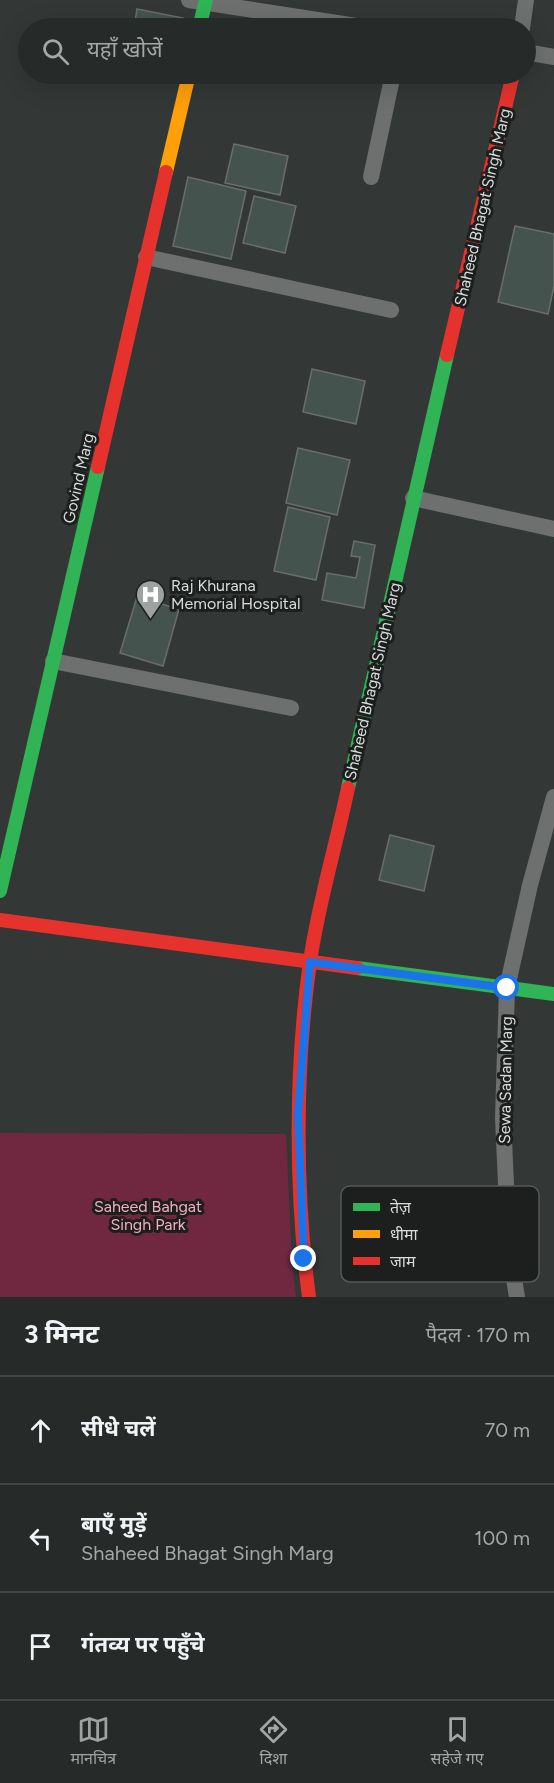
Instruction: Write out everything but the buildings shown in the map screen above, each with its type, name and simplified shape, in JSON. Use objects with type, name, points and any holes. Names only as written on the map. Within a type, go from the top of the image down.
[{"type":"street","points":[[523,18],[526,0]]},
{"type":"street","points":[[199,18],[200,1],[306,18]]},
{"type":"street","points":[[536,54],[554,57]]},
{"type":"street","name":"Govind Marg","points":[[0,891],[187,84]]},
{"type":"street","points":[[371,177],[391,84]]},
{"type":"street","name":"Shaheed Bhagat Singh Marg","points":[[309,1297],[304,1259],[298,1114],[310,962],[412,498],[511,84]]},
{"type":"street","points":[[146,257],[391,310]]},
{"type":"street","points":[[412,498],[554,529]]},
{"type":"street","points":[[53,661],[291,708]]},
{"type":"street","name":"Sewa Sadan Marg","points":[[507,1186],[503,1118],[507,988],[530,885],[554,797]]},
{"type":"street","points":[[0,920],[554,994]]},
{"type":"street","name":"Sewa Sadan Marg","points":[[515,1282],[517,1297]]},
{"type":"green space","name":"Saheed Bahgat Singh Park","points":[[0,1133],[286,1134],[292,1263],[296,1297],[0,1297]]},
{"type":"traffic: fast","points":[[202,18],[206,0]]},
{"type":"traffic: fast","points":[[348,788],[447,355]]},
{"type":"traffic: fast","points":[[0,891],[98,467]]},
{"type":"traffic: fast","points":[[357,968],[554,994]]},
{"type":"traffic: slow","points":[[166,172],[187,84]]},
{"type":"traffic: jam","points":[[447,355],[511,84]]},
{"type":"traffic: jam","points":[[98,467],[166,172]]},
{"type":"traffic: jam","points":[[309,1297],[299,1172],[299,1087],[305,1002],[313,940],[348,788]]},
{"type":"traffic: jam","points":[[0,920],[357,968]]},
{"type":"place","name":"Raj Khurana Memorial Hospital","points":[[150,620]]},
{"type":"route","points":[[304,1259],[298,1114],[310,962],[507,988]]}]
